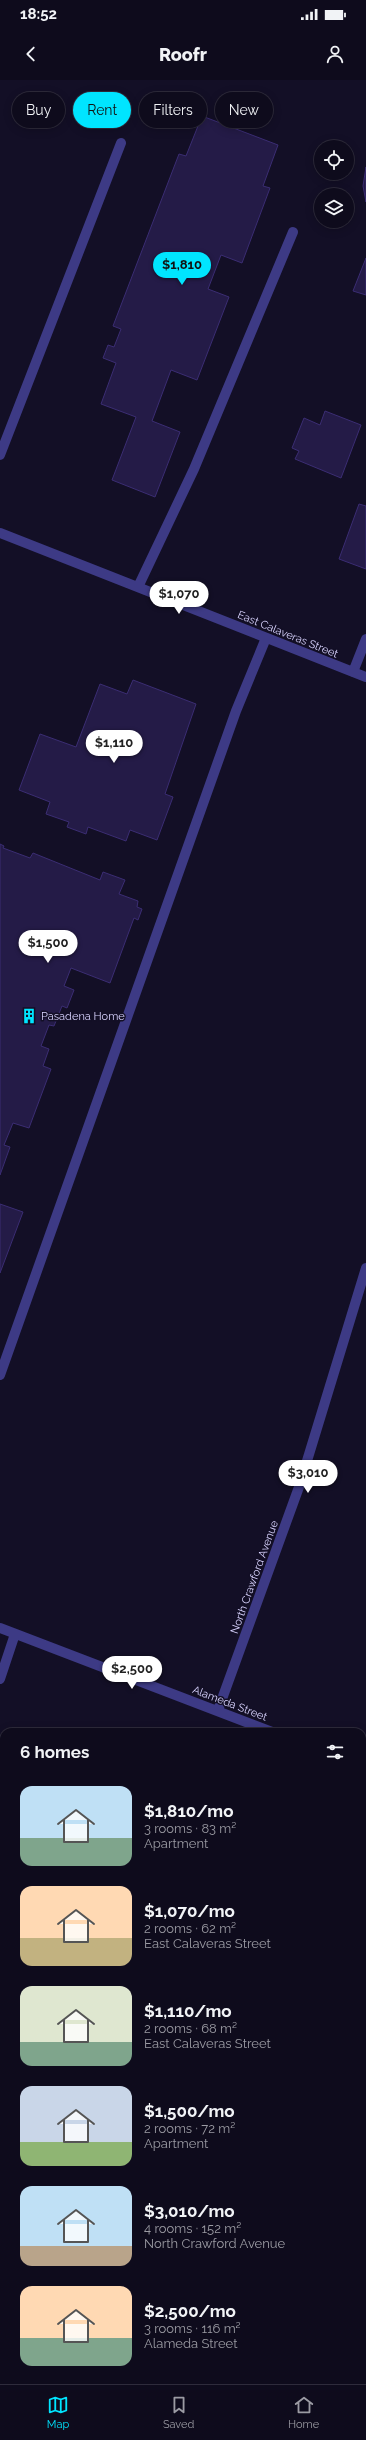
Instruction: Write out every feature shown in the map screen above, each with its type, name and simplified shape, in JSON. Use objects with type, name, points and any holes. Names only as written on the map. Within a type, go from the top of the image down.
[{"type":"street","points":[[0,455],[121,143]]},
{"type":"street","points":[[138,588],[194,469],[292,232]]},
{"type":"street","name":"East Calaveras Street","points":[[0,533],[366,677]]},
{"type":"street","points":[[0,1375],[236,711],[266,638]]},
{"type":"street","points":[[353,672],[366,639]]},
{"type":"street","name":"North Crawford Avenue","points":[[218,1710],[299,1487],[366,1268]]},
{"type":"street","name":"Alameda Street","points":[[0,1628],[262,1728]]},
{"type":"street","points":[[0,1679],[15,1634]]},
{"type":"building","points":[[207,118],[215,121],[215,128],[233,128],[278,145],[263,186],[270,188],[242,263],[221,255],[208,289],[229,297],[197,380],[171,370],[152,421],[180,432],[155,497],[112,480],[136,417],[101,404],[116,363],[103,358],[108,345],[114,347],[121,329],[113,326],[179,154],[186,156],[197,128],[207,128]]},
{"type":"building","points":[[366,167],[366,202],[363,186]]},
{"type":"building","points":[[366,258],[366,295],[353,291]]},
{"type":"building","points":[[325,411],[361,425],[341,478],[295,459],[299,451],[292,448],[304,418],[320,425]]},
{"type":"building","points":[[359,504],[366,506],[366,569],[339,559]]},
{"type":"building","points":[[133,680],[196,704],[165,794],[173,797],[157,840],[130,830],[126,841],[88,827],[86,834],[67,827],[69,822],[46,814],[50,802],[19,790],[40,734],[76,747],[100,684],[127,694]]},
{"type":"building","name":"Pasadena Home","points":[[0,844],[4,846],[3,848],[30,858],[33,853],[100,880],[103,872],[125,880],[119,894],[138,901],[137,907],[142,909],[138,920],[134,918],[110,983],[71,968],[64,986],[74,990],[67,1008],[62,1006],[54,1026],[49,1025],[41,1046],[49,1049],[43,1066],[51,1069],[29,1128],[13,1123],[4,1145],[10,1147],[0,1175]]},
{"type":"building","points":[[0,1204],[23,1212],[0,1273]]},
{"type":"place","name":"Pasadena Home","points":[[29,1016]]}]
